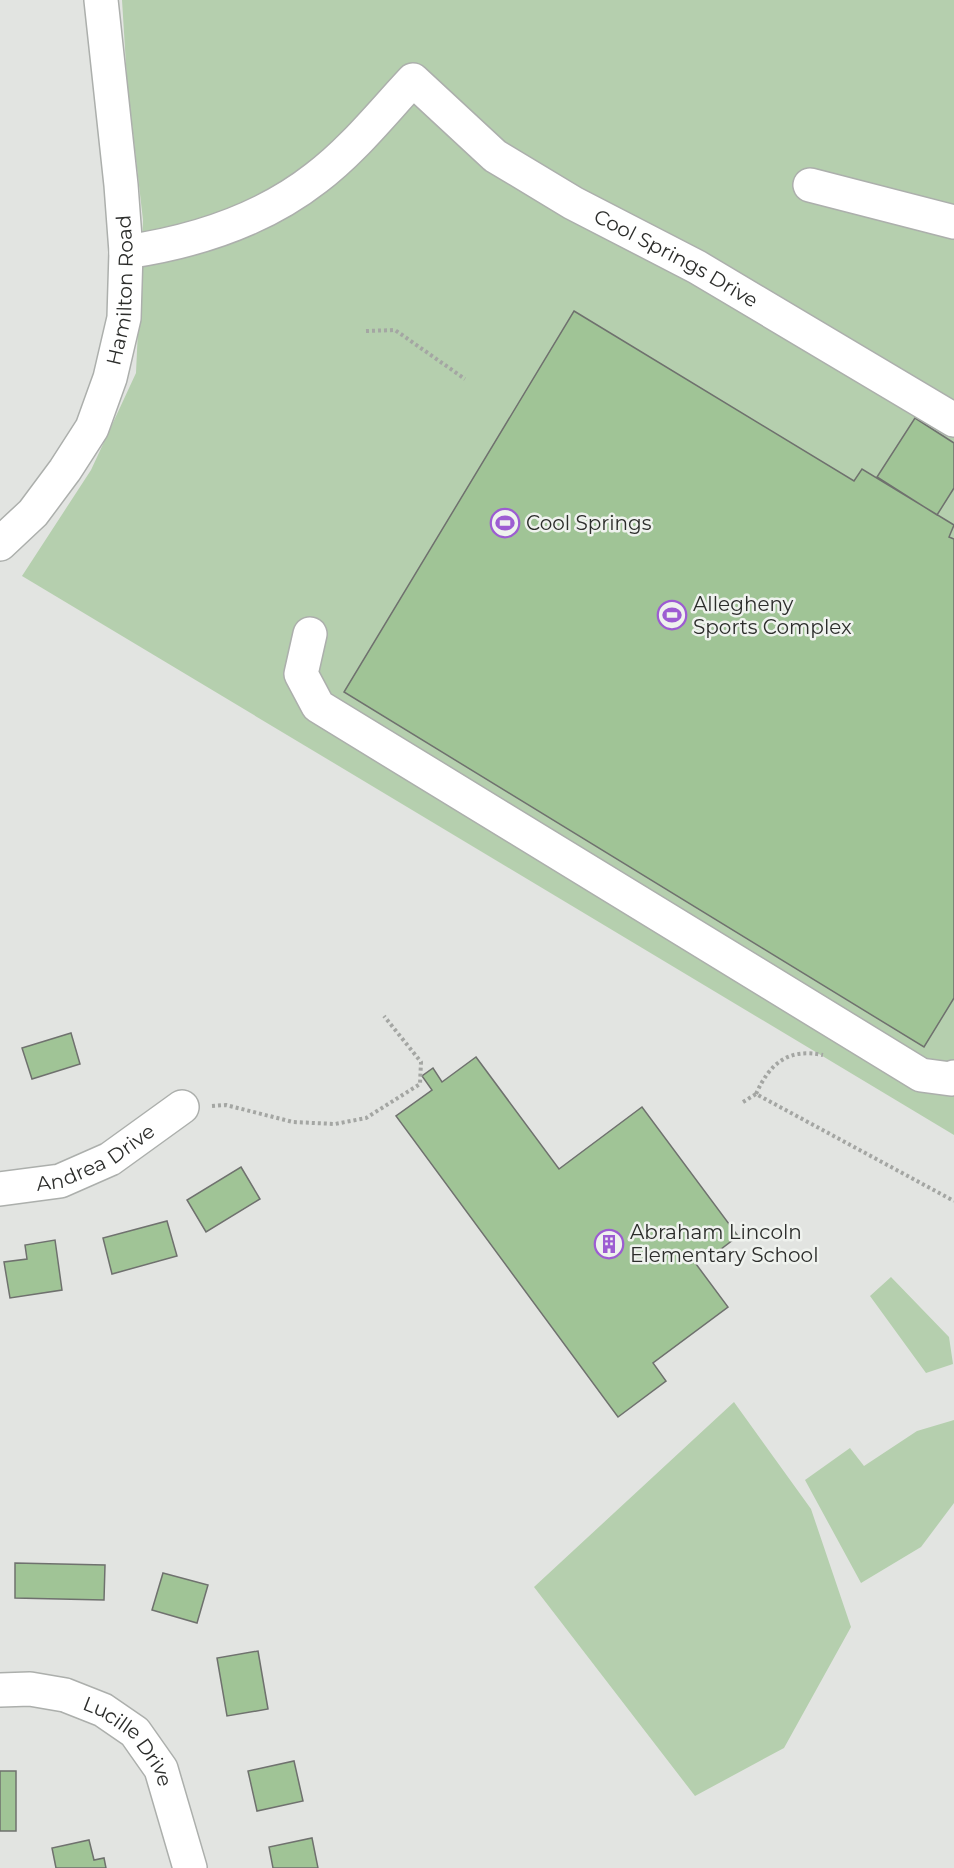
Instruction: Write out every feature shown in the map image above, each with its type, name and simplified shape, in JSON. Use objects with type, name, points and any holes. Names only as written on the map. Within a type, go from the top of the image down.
[{"type":"street","name":"Hamilton Road","points":[[0,544],[33,513],[92,428],[110,378],[124,318],[126,252],[122,185],[101,0]]},
{"type":"street","name":"Cool Springs Drive","points":[[126,252],[168,246],[224,229],[276,207],[318,177],[363,134],[413,80],[495,156],[573,203],[697,267],[954,420]]},
{"type":"street","points":[[810,185],[954,222]]},
{"type":"street","points":[[310,634],[301,674],[318,706],[921,1075],[951,1079],[954,1077]]},
{"type":"street","name":"Andrea Drive","points":[[0,1189],[60,1181],[110,1160],[182,1107]]},
{"type":"street","name":"Lucille Drive","points":[[0,1690],[30,1689],[65,1695],[103,1710],[135,1732],[161,1769],[190,1868]]},
{"type":"path","points":[[366,331],[395,330],[465,379]]},
{"type":"path","points":[[182,1107],[226,1105],[293,1122],[335,1124],[366,1118],[420,1084],[421,1062],[384,1016]]},
{"type":"path","points":[[743,1102],[756,1094],[762,1081],[771,1070],[789,1056],[804,1052],[832,1057]]},
{"type":"path","points":[[756,1094],[954,1201]]},
{"type":"green space","name":"Cool Springs","points":[[122,0],[954,0],[954,1135],[22,576],[91,470],[136,373],[143,220],[127,81]]},
{"type":"green space","points":[[891,1277],[949,1337],[953,1364],[926,1373],[870,1296]]},
{"type":"green space","points":[[734,1402],[811,1509],[851,1627],[784,1748],[695,1796],[534,1587]]},
{"type":"green space","points":[[954,1420],[954,1503],[921,1547],[861,1583],[805,1480],[850,1448],[864,1466],[917,1431]]},
{"type":"building","name":"Allegheny Sports Complex","points":[[574,311],[854,481],[862,469],[954,525],[949,537],[954,539],[954,998],[924,1047],[344,692]]},
{"type":"building","points":[[915,418],[954,443],[954,488],[937,515],[877,477]]},
{"type":"building","points":[[71,1033],[80,1064],[32,1079],[22,1048]]},
{"type":"building","name":"Abraham Lincoln Elementary School","points":[[476,1057],[559,1169],[642,1107],[738,1236],[708,1259],[703,1252],[693,1260],[728,1307],[653,1363],[666,1381],[618,1417],[396,1116],[432,1090],[422,1076],[433,1068],[442,1082]]},
{"type":"building","points":[[241,1167],[260,1199],[206,1232],[187,1200]]},
{"type":"building","points":[[167,1221],[177,1256],[112,1274],[103,1238]]},
{"type":"building","points":[[55,1240],[62,1290],[10,1298],[4,1262],[27,1259],[25,1245]]},
{"type":"building","points":[[15,1563],[105,1565],[104,1600],[15,1598]]},
{"type":"building","points":[[163,1573],[208,1585],[197,1623],[152,1610]]},
{"type":"building","points":[[258,1651],[268,1709],[227,1716],[217,1658]]},
{"type":"building","points":[[294,1761],[303,1801],[257,1811],[248,1771]]},
{"type":"building","points":[[0,1771],[16,1771],[16,1831],[0,1831]]},
{"type":"building","points":[[312,1838],[318,1868],[273,1868],[269,1847]]},
{"type":"building","points":[[89,1840],[94,1860],[104,1858],[106,1868],[56,1868],[52,1848]]},
{"type":"place","name":"Cool Springs","points":[[505,523]]},
{"type":"place","name":"Allegheny Sports Complex","points":[[672,615]]},
{"type":"place","name":"Abraham Lincoln Elementary School","points":[[609,1244]]}]
